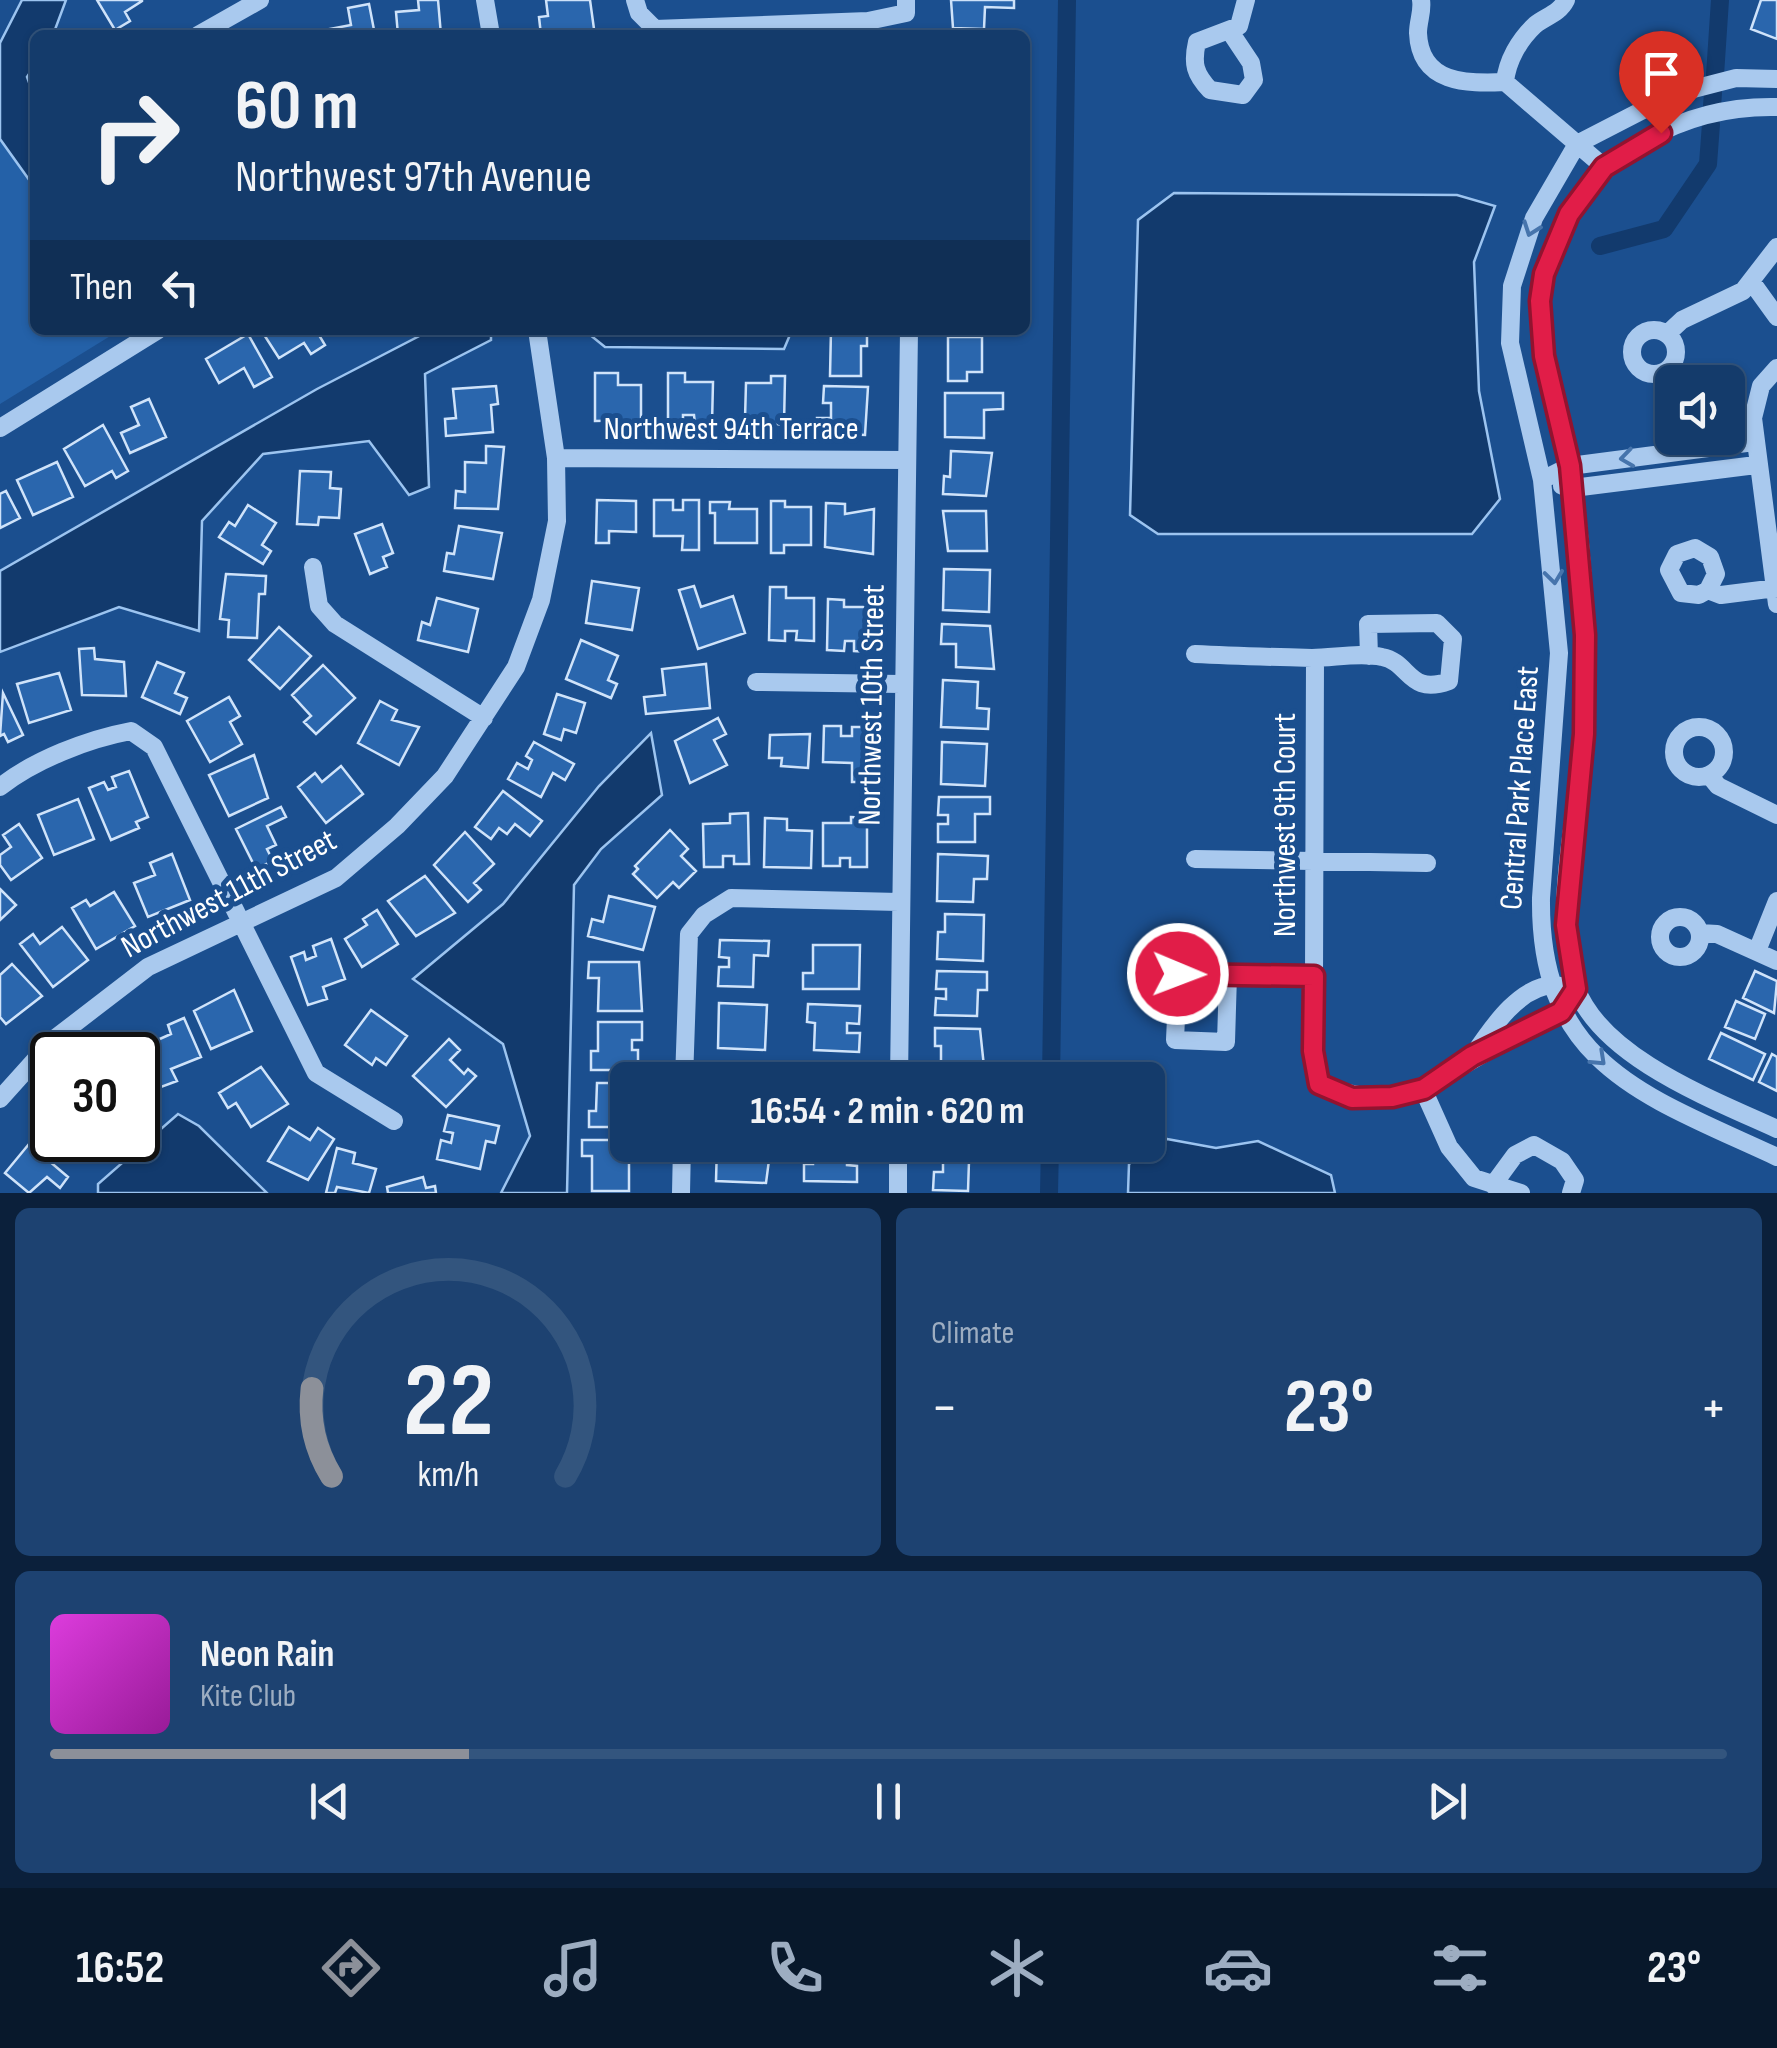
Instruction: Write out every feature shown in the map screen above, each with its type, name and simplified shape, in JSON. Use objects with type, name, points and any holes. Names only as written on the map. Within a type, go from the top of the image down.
[{"type":"street","points":[[207,30],[260,0]]},
{"type":"street","points":[[485,0],[490,30]]},
{"type":"street","points":[[1230,33],[1239,26],[1246,0]]},
{"type":"street","points":[[1421,0],[1418,33],[1423,51],[1443,78],[1460,84],[1505,82],[1604,167]]},
{"type":"street","points":[[1505,82],[1513,53],[1534,26],[1562,8],[1566,0]]},
{"type":"street","points":[[637,7],[655,29],[868,21],[906,6]]},
{"type":"street","points":[[1577,144],[1674,94],[1736,78],[1777,79]]},
{"type":"street","name":"Central Park Place East","points":[[1777,107],[1746,106],[1686,121],[1636,144],[1604,167],[1569,214],[1544,274],[1540,301],[1544,356],[1573,488],[1585,635],[1584,734],[1566,925],[1576,989],[1604,1030],[1641,1059],[1696,1092],[1777,1129]]},
{"type":"street","name":"Central Park Place East","points":[[1577,144],[1534,218],[1512,286],[1510,344],[1542,480],[1559,653],[1540,928],[1550,984],[1561,1012],[1591,1053],[1624,1081],[1777,1156]]},
{"type":"street","points":[[1666,334],[1682,320],[1743,291],[1777,247]]},
{"type":"street","points":[[1751,281],[1777,317]]},
{"type":"street","points":[[2,422],[150,335]]},
{"type":"street","name":"Northwest 11th Street","points":[[0,1099],[53,1040],[148,967],[336,878],[445,776],[516,667],[541,600],[557,521],[556,458],[537,335]]},
{"type":"street","name":"Northwest 10th Street","points":[[898,1062],[900,684],[909,335]]},
{"type":"street","points":[[1708,590],[1721,595],[1776,594],[1752,418],[1761,386],[1777,368]]},
{"type":"street","points":[[1745,443],[1754,442]]},
{"type":"street","points":[[1542,480],[1570,466],[1655,454]]},
{"type":"street","points":[[1671,455],[1674,474]]},
{"type":"street","name":"Northwest 94th Terrace","points":[[556,458],[907,460]]},
{"type":"street","points":[[1542,480],[1573,488],[1756,464]]},
{"type":"street","points":[[313,567],[319,606],[335,624],[484,718]]},
{"type":"street","points":[[1194,654],[1369,656],[1391,659],[1407,678],[1437,686],[1449,681],[1454,670],[1453,638],[1437,623],[1368,624],[1369,656]]},
{"type":"street","name":"Northwest 9th Court","points":[[1228,975],[1226,1042],[1175,1040],[1178,974],[1314,976],[1315,658]]},
{"type":"street","points":[[756,682],[900,684]]},
{"type":"street","points":[[0,788],[16,775],[109,735],[131,731],[154,747],[316,1074],[394,1122]]},
{"type":"street","points":[[1709,775],[1718,786],[1777,816]]},
{"type":"street","points":[[1195,859],[1427,863]]},
{"type":"street","points":[[685,1062],[689,934],[704,915],[731,898],[899,902]]},
{"type":"street","points":[[1758,950],[1777,901]]},
{"type":"street","points":[[1700,933],[1717,934],[1777,960]]},
{"type":"street","points":[[1314,976],[1313,1051],[1319,1084],[1352,1098],[1392,1097],[1424,1089],[1472,1056],[1561,1012],[1576,989],[1550,984],[1531,993],[1498,1020],[1472,1056]]},
{"type":"street","points":[[1424,1089],[1449,1147],[1474,1178],[1521,1193]]},
{"type":"street","points":[[1493,1185],[1515,1154],[1534,1145],[1562,1160],[1574,1180],[1571,1193]]},
{"type":"street","points":[[681,1193],[682,1162]]},
{"type":"street","points":[[898,1162],[898,1193]]},
{"type":"shaded area","points":[[22,0],[66,0],[55,30],[30,30],[30,181],[0,139],[0,43]]},
{"type":"shaded area","points":[[0,139],[30,181],[30,335],[112,335],[0,404]]},
{"type":"shaded area","points":[[1174,193],[1457,195],[1495,206],[1474,262],[1479,391],[1500,499],[1472,534],[1158,534],[1130,515],[1138,220]]},
{"type":"shaded area","points":[[421,335],[491,335],[491,340],[425,374],[429,487],[409,495],[369,441],[263,454],[202,521],[199,631],[119,607],[0,652],[0,571],[317,389]]},
{"type":"shaded area","points":[[590,335],[790,335],[784,349],[605,347]]},
{"type":"shaded area","points":[[651,733],[662,795],[601,849],[574,885],[567,1193],[501,1193],[530,1136],[503,1044],[413,979],[503,904],[599,786]]},
{"type":"shaded area","points":[[178,1114],[199,1126],[267,1193],[98,1193],[98,1184],[123,1162],[160,1162],[160,1130]]},
{"type":"shaded area","points":[[1165,1140],[1216,1148],[1258,1141],[1331,1175],[1335,1193],[1128,1193],[1129,1164],[1165,1162]]},
{"type":"building","points":[[97,0],[142,1],[125,12],[130,21],[115,30]]},
{"type":"building","points":[[418,0],[438,0],[441,30],[398,30],[396,12],[419,10]]},
{"type":"building","points":[[546,0],[590,0],[594,29],[540,30],[539,17],[548,16]]},
{"type":"building","points":[[951,0],[1014,0],[1014,8],[985,7],[984,29],[953,28]]},
{"type":"building","points":[[1761,0],[1777,0],[1777,39],[1751,29]]},
{"type":"building","points":[[369,4],[374,30],[330,30],[351,25],[348,8]]},
{"type":"building","points":[[249,335],[272,377],[254,387],[244,368],[219,383],[206,359]]},
{"type":"building","points":[[264,335],[319,335],[325,345],[311,354],[304,343],[279,358]]},
{"type":"building","points":[[831,335],[867,335],[867,346],[861,346],[861,376],[830,376]]},
{"type":"building","points":[[948,337],[982,337],[982,372],[967,372],[967,381],[948,381]]},
{"type":"building","points":[[595,373],[618,373],[618,385],[641,385],[641,420],[595,421]]},
{"type":"building","points":[[668,373],[685,373],[685,382],[713,382],[712,424],[695,424],[694,415],[683,415],[683,424],[668,424]]},
{"type":"building","points":[[771,376],[785,376],[784,425],[745,419],[746,383],[771,383]]},
{"type":"building","points":[[496,386],[498,404],[491,405],[493,432],[446,436],[445,419],[456,418],[453,389]]},
{"type":"building","points":[[824,386],[868,387],[865,435],[817,433],[817,418],[831,418],[831,403],[823,403]]},
{"type":"building","points":[[945,393],[1003,393],[1003,409],[984,410],[984,438],[945,437]]},
{"type":"building","points":[[149,399],[166,437],[130,453],[121,433],[139,425],[131,407]]},
{"type":"building","points":[[103,425],[128,471],[116,478],[112,471],[85,486],[64,449]]},
{"type":"building","points":[[486,446],[504,447],[498,509],[455,508],[456,491],[465,492],[465,462],[486,463]]},
{"type":"building","points":[[951,451],[992,453],[986,496],[943,494],[944,476],[950,477]]},
{"type":"building","points":[[57,462],[73,497],[33,515],[17,480]]},
{"type":"building","points":[[300,471],[331,472],[330,488],[341,489],[339,518],[319,517],[318,525],[297,524]]},
{"type":"building","points":[[6,491],[20,518],[0,528],[0,494]]},
{"type":"building","points":[[597,500],[636,501],[636,532],[609,531],[609,543],[596,543]]},
{"type":"building","points":[[654,500],[673,500],[673,510],[683,510],[683,500],[699,500],[699,550],[682,550],[683,536],[654,536]]},
{"type":"building","points":[[771,501],[785,501],[785,507],[811,507],[811,545],[784,545],[784,553],[771,553]]},
{"type":"building","points":[[710,502],[730,502],[729,509],[757,509],[757,543],[715,543],[715,513],[710,513]]},
{"type":"building","points":[[826,503],[845,504],[845,514],[874,509],[873,554],[825,547]]},
{"type":"building","points":[[248,505],[276,523],[262,545],[271,551],[263,564],[219,537],[229,522],[235,526]]},
{"type":"building","points":[[943,511],[986,511],[987,551],[948,551]]},
{"type":"building","points":[[382,524],[393,553],[383,557],[387,567],[370,574],[355,534]]},
{"type":"building","points":[[459,526],[502,533],[493,579],[444,571],[447,553],[454,554]]},
{"type":"building","points":[[944,569],[990,570],[989,612],[943,610]]},
{"type":"building","points":[[226,574],[266,576],[265,594],[259,594],[257,638],[228,637],[229,620],[220,619]]},
{"type":"building","points":[[592,581],[639,588],[632,630],[586,623]]},
{"type":"building","points":[[694,586],[701,607],[733,596],[745,633],[698,649],[679,590]]},
{"type":"building","points":[[770,587],[786,587],[786,598],[814,598],[814,641],[796,640],[797,631],[785,631],[785,641],[769,640]]},
{"type":"building","points":[[437,598],[478,609],[468,652],[418,640],[422,622],[430,625]]},
{"type":"building","points":[[828,599],[844,600],[844,607],[871,607],[870,652],[854,651],[854,641],[845,641],[844,651],[827,650]]},
{"type":"building","points":[[942,624],[990,626],[994,669],[956,667],[956,644],[941,644]]},
{"type":"building","points":[[279,627],[311,656],[280,689],[249,660]]},
{"type":"building","points":[[581,640],[618,656],[608,680],[617,684],[611,698],[566,679]]},
{"type":"building","points":[[94,648],[95,659],[124,662],[126,696],[82,695],[79,649]]},
{"type":"building","points":[[157,662],[184,673],[175,693],[187,698],[180,714],[142,697]]},
{"type":"building","points":[[706,664],[710,708],[646,714],[644,697],[665,695],[662,669]]},
{"type":"building","points":[[323,665],[355,698],[316,734],[304,722],[311,716],[292,695]]},
{"type":"building","points":[[59,673],[71,710],[29,723],[17,684]]},
{"type":"building","points":[[943,680],[978,682],[977,708],[989,709],[988,729],[941,727]]},
{"type":"building","points":[[3,693],[23,735],[8,742],[4,734],[0,736]]},
{"type":"building","points":[[557,694],[585,703],[576,733],[564,729],[561,740],[544,734]]},
{"type":"building","points":[[229,697],[240,716],[230,722],[242,744],[210,762],[187,721]]},
{"type":"building","points":[[380,701],[397,710],[392,720],[419,727],[399,765],[358,743]]},
{"type":"building","points":[[718,718],[726,734],[714,740],[727,765],[690,783],[675,741]]},
{"type":"building","points":[[824,726],[841,726],[841,736],[852,736],[852,727],[869,727],[869,782],[852,782],[852,763],[823,762]]},
{"type":"building","points":[[810,734],[808,768],[781,766],[782,758],[769,758],[770,735]]},
{"type":"building","points":[[534,742],[574,764],[565,780],[553,773],[541,797],[508,779],[517,763],[528,769],[532,760],[526,756]]},
{"type":"building","points":[[942,742],[987,744],[985,786],[941,784]]},
{"type":"building","points":[[254,755],[268,798],[229,816],[209,775]]},
{"type":"building","points":[[341,766],[363,794],[326,823],[298,787],[315,773],[322,782]]},
{"type":"building","points":[[129,771],[148,817],[136,822],[139,828],[111,840],[89,788],[104,782],[108,790],[116,787],[112,777]]},
{"type":"building","points":[[503,791],[542,821],[530,836],[515,824],[507,834],[499,828],[491,839],[475,827]]},
{"type":"building","points":[[939,797],[990,797],[990,814],[975,814],[975,842],[938,842],[938,824],[948,824],[948,815],[938,815]]},
{"type":"building","points":[[78,799],[94,839],[54,855],[38,815]]},
{"type":"building","points":[[281,807],[286,817],[267,826],[276,845],[267,849],[273,861],[256,869],[236,829]]},
{"type":"building","points":[[748,813],[749,864],[734,864],[734,856],[723,856],[723,867],[704,867],[703,824],[730,823],[730,814]]},
{"type":"building","points":[[851,817],[867,818],[867,867],[850,867],[850,858],[840,858],[840,866],[823,866],[823,823],[851,823]]},
{"type":"building","points":[[765,818],[787,819],[787,830],[812,831],[811,868],[764,867]]},
{"type":"building","points":[[19,824],[42,858],[11,880],[0,865],[0,855],[11,847],[3,835]]},
{"type":"building","points":[[670,830],[688,849],[681,856],[696,871],[679,888],[673,882],[657,898],[633,874],[638,869],[635,866]]},
{"type":"building","points":[[465,832],[494,864],[474,883],[481,890],[468,902],[434,865]]},
{"type":"building","points":[[172,854],[190,900],[148,917],[134,883],[155,875],[150,863]]},
{"type":"building","points":[[938,854],[988,856],[987,879],[974,879],[973,902],[937,901]]},
{"type":"building","points":[[425,876],[455,913],[416,936],[388,901]]},
{"type":"building","points":[[0,889],[16,905],[0,920]]},
{"type":"building","points":[[114,892],[135,926],[96,949],[72,908],[86,900],[90,906]]},
{"type":"building","points":[[609,896],[655,907],[643,950],[588,936],[592,919],[603,922]]},
{"type":"building","points":[[377,910],[398,944],[362,967],[345,939],[367,925],[363,919]]},
{"type":"building","points":[[945,914],[984,915],[983,961],[937,959],[938,932],[945,932]]},
{"type":"building","points":[[62,927],[88,960],[53,987],[20,944],[33,934],[40,944]]},
{"type":"building","points":[[331,939],[345,979],[323,987],[327,999],[308,1005],[291,957],[304,952],[306,960],[316,956],[313,946]]},
{"type":"building","points":[[720,940],[769,941],[768,956],[754,955],[753,987],[718,986],[719,967],[729,967],[729,958],[719,957]]},
{"type":"building","points":[[813,945],[860,945],[859,989],[803,989],[803,973],[813,973]]},
{"type":"building","points":[[589,962],[639,962],[642,1011],[598,1011],[599,978],[588,978]]},
{"type":"building","points":[[12,964],[42,996],[6,1024],[0,1017],[0,975]]},
{"type":"building","points":[[937,971],[987,972],[987,990],[978,990],[977,1016],[935,1015],[936,998],[946,999],[946,989],[936,989]]},
{"type":"building","points":[[1755,971],[1777,981],[1774,1013],[1743,998]]},
{"type":"building","points":[[234,990],[252,1031],[211,1049],[194,1011]]},
{"type":"building","points":[[1736,1001],[1765,1014],[1755,1039],[1725,1027]]},
{"type":"building","points":[[719,1003],[767,1005],[765,1050],[718,1048]]},
{"type":"building","points":[[808,1004],[860,1006],[859,1024],[847,1023],[847,1033],[860,1033],[859,1052],[814,1050],[815,1023],[807,1022]]},
{"type":"building","points":[[371,1010],[407,1036],[386,1065],[376,1058],[372,1065],[345,1045]]},
{"type":"building","points":[[184,1018],[201,1057],[171,1069],[177,1081],[161,1087],[160,1039],[171,1034],[168,1025]]},
{"type":"building","points":[[598,1022],[642,1022],[642,1040],[632,1040],[632,1050],[638,1050],[638,1062],[610,1062],[610,1070],[591,1070],[591,1051],[598,1051]]},
{"type":"building","points":[[935,1028],[980,1029],[984,1062],[941,1062],[941,1046],[935,1046]]},
{"type":"building","points":[[1721,1033],[1765,1054],[1753,1080],[1709,1059]]},
{"type":"building","points":[[449,1039],[460,1050],[450,1060],[464,1074],[468,1069],[476,1076],[446,1107],[413,1076]]},
{"type":"building","points":[[1772,1054],[1777,1057],[1777,1091],[1759,1082]]},
{"type":"building","points":[[261,1067],[288,1104],[251,1127],[236,1103],[228,1108],[219,1093]]},
{"type":"building","points":[[597,1083],[610,1083],[610,1127],[589,1127],[589,1111],[596,1111]]},
{"type":"building","points":[[448,1115],[499,1126],[495,1143],[486,1141],[480,1169],[437,1159],[441,1140],[451,1143],[453,1133],[444,1131]]},
{"type":"building","points":[[289,1127],[310,1140],[318,1128],[334,1139],[308,1180],[268,1161]]},
{"type":"building","points":[[582,1140],[610,1140],[610,1162],[629,1162],[629,1191],[592,1191],[592,1156],[582,1156]]},
{"type":"building","points":[[29,1144],[30,1162],[50,1162],[68,1177],[60,1188],[47,1177],[29,1193],[5,1173]]},
{"type":"building","points":[[337,1148],[355,1153],[353,1163],[376,1169],[369,1193],[337,1187],[335,1193],[326,1193]]},
{"type":"building","points":[[717,1162],[769,1162],[766,1183],[716,1181]]},
{"type":"building","points":[[847,1162],[857,1166],[857,1182],[804,1181],[804,1164]]},
{"type":"building","points":[[943,1162],[969,1162],[968,1191],[933,1190],[934,1172],[943,1172]]},
{"type":"building","points":[[423,1177],[426,1188],[435,1186],[436,1193],[388,1193],[387,1187]]},
{"type":"waterway","points":[[1051,1062],[1067,0]]},
{"type":"waterway","points":[[1715,75],[1720,0]]},
{"type":"waterway","points":[[1712,106],[1713,93]]},
{"type":"waterway","points":[[1600,246],[1664,229],[1708,164],[1711,124]]},
{"type":"waterway","points":[[1049,1193],[1050,1162]]},
{"type":"route","points":[[1178,974],[1314,976],[1313,1051],[1319,1084],[1352,1098],[1392,1097],[1424,1089],[1472,1056],[1522,1035],[1561,1012],[1576,989],[1566,925],[1584,734],[1585,635],[1570,466],[1544,356],[1540,301],[1544,274],[1569,214],[1604,167],[1636,144],[1661,133]]}]
